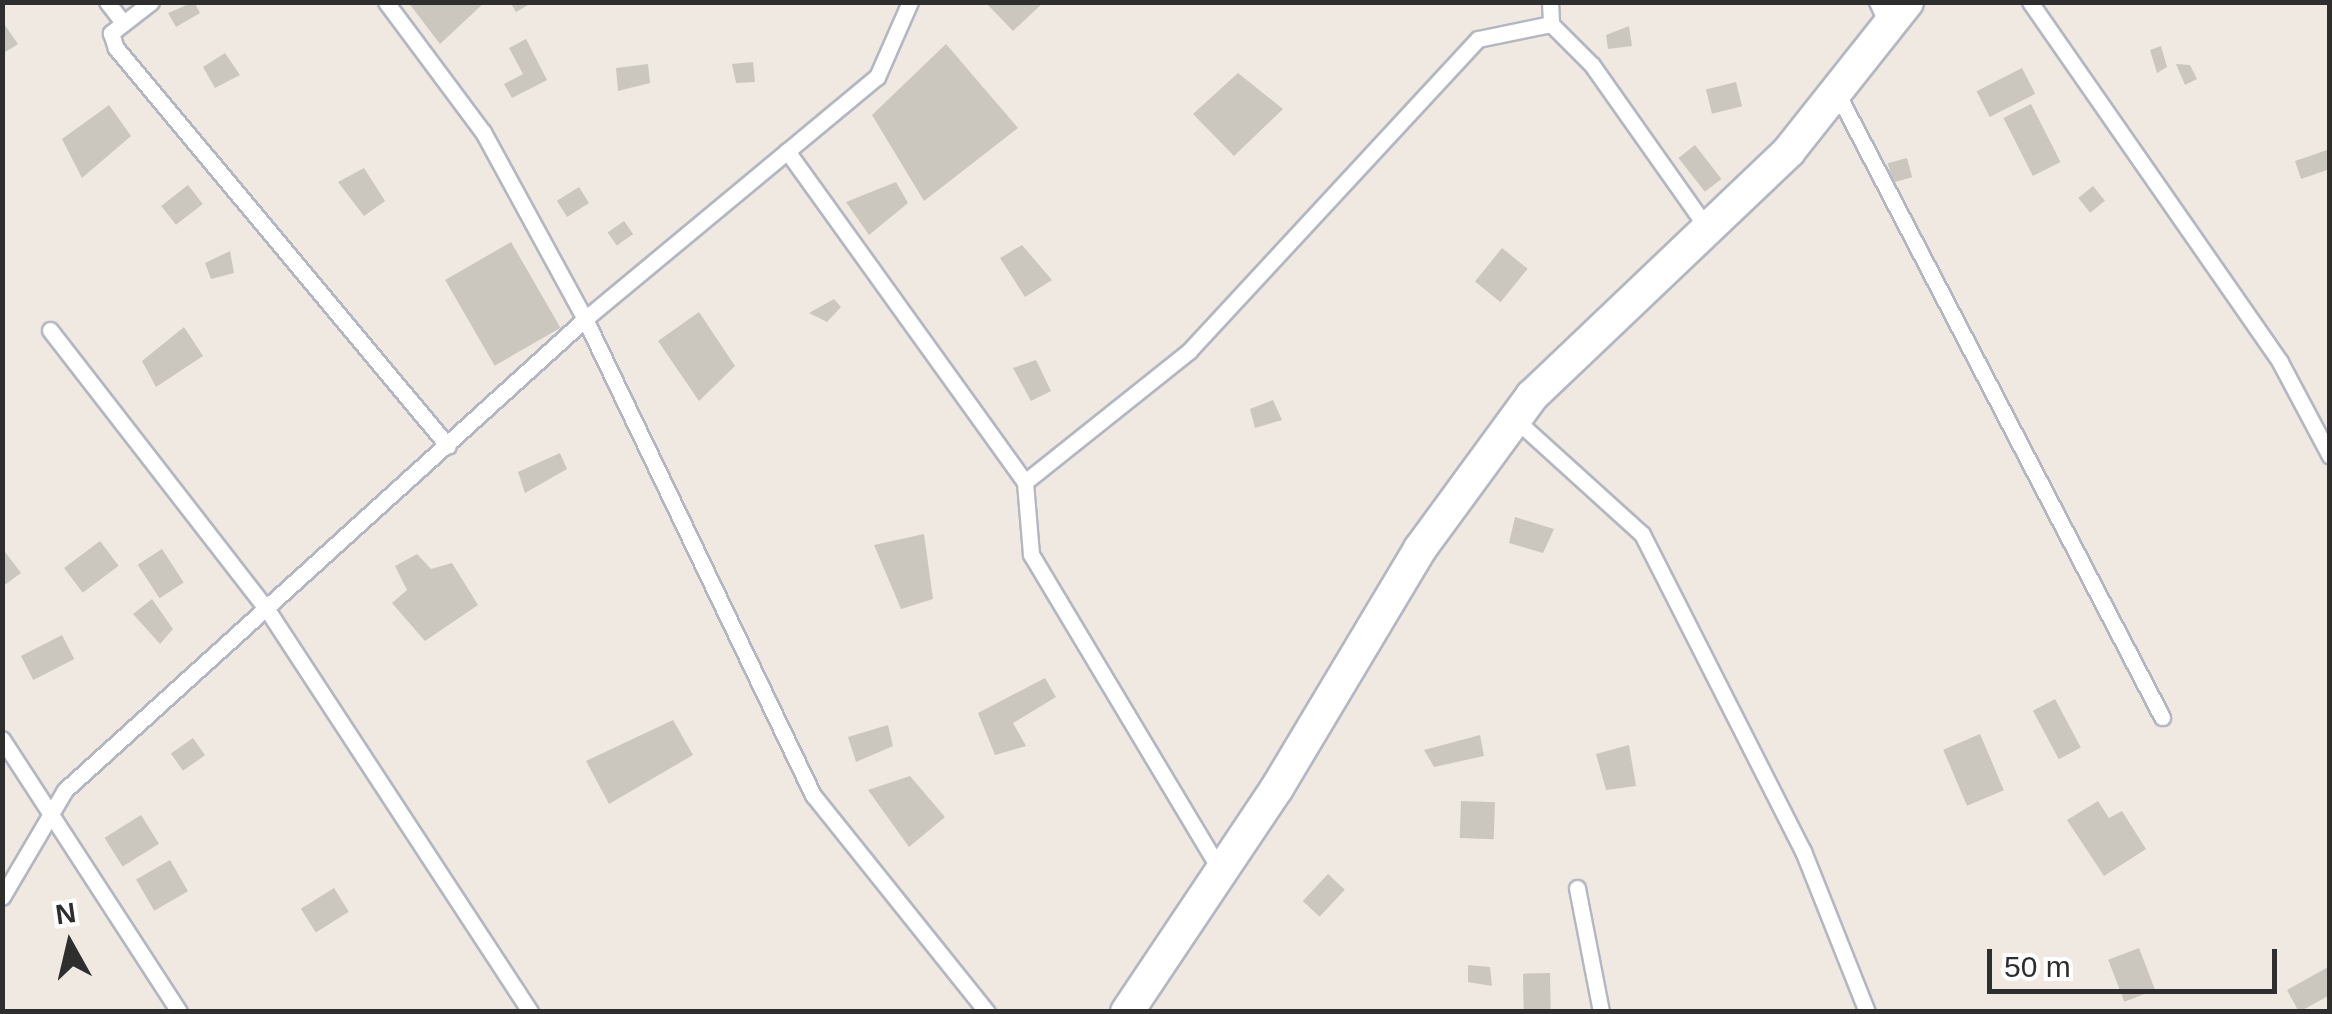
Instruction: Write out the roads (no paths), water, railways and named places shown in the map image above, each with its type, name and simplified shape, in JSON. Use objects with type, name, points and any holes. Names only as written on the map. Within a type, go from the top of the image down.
[{"type":"street","points":[[1127,1012],[1221,872],[1420,549],[1515,420],[1709,231],[1836,91],[1891,10]]},
{"type":"lane","points":[[107,2],[121,20]]},
{"type":"lane","points":[[150,2],[121,20],[111,33],[116,48],[448,446]]},
{"type":"lane","points":[[386,2],[483,132],[585,319],[813,795],[986,1012]]},
{"type":"lane","points":[[2,897],[65,790],[268,611],[585,319],[877,78],[910,2]]},
{"type":"lane","points":[[1550,2],[1550,24],[1592,65],[1709,231]]},
{"type":"lane","points":[[2030,2],[2280,362],[2330,456]]},
{"type":"lane","points":[[1025,482],[1189,350],[1478,39],[1550,24]]},
{"type":"lane","points":[[1836,91],[2162,717]]},
{"type":"lane","points":[[788,151],[1025,482],[1032,554],[1221,872]]},
{"type":"lane","points":[[50,330],[268,611],[530,1012]]},
{"type":"lane","points":[[1515,420],[1642,534],[1803,851],[1867,1012]]},
{"type":"lane","points":[[2,738],[179,1012]]},
{"type":"lane","points":[[1577,888],[1601,1012]]}]
